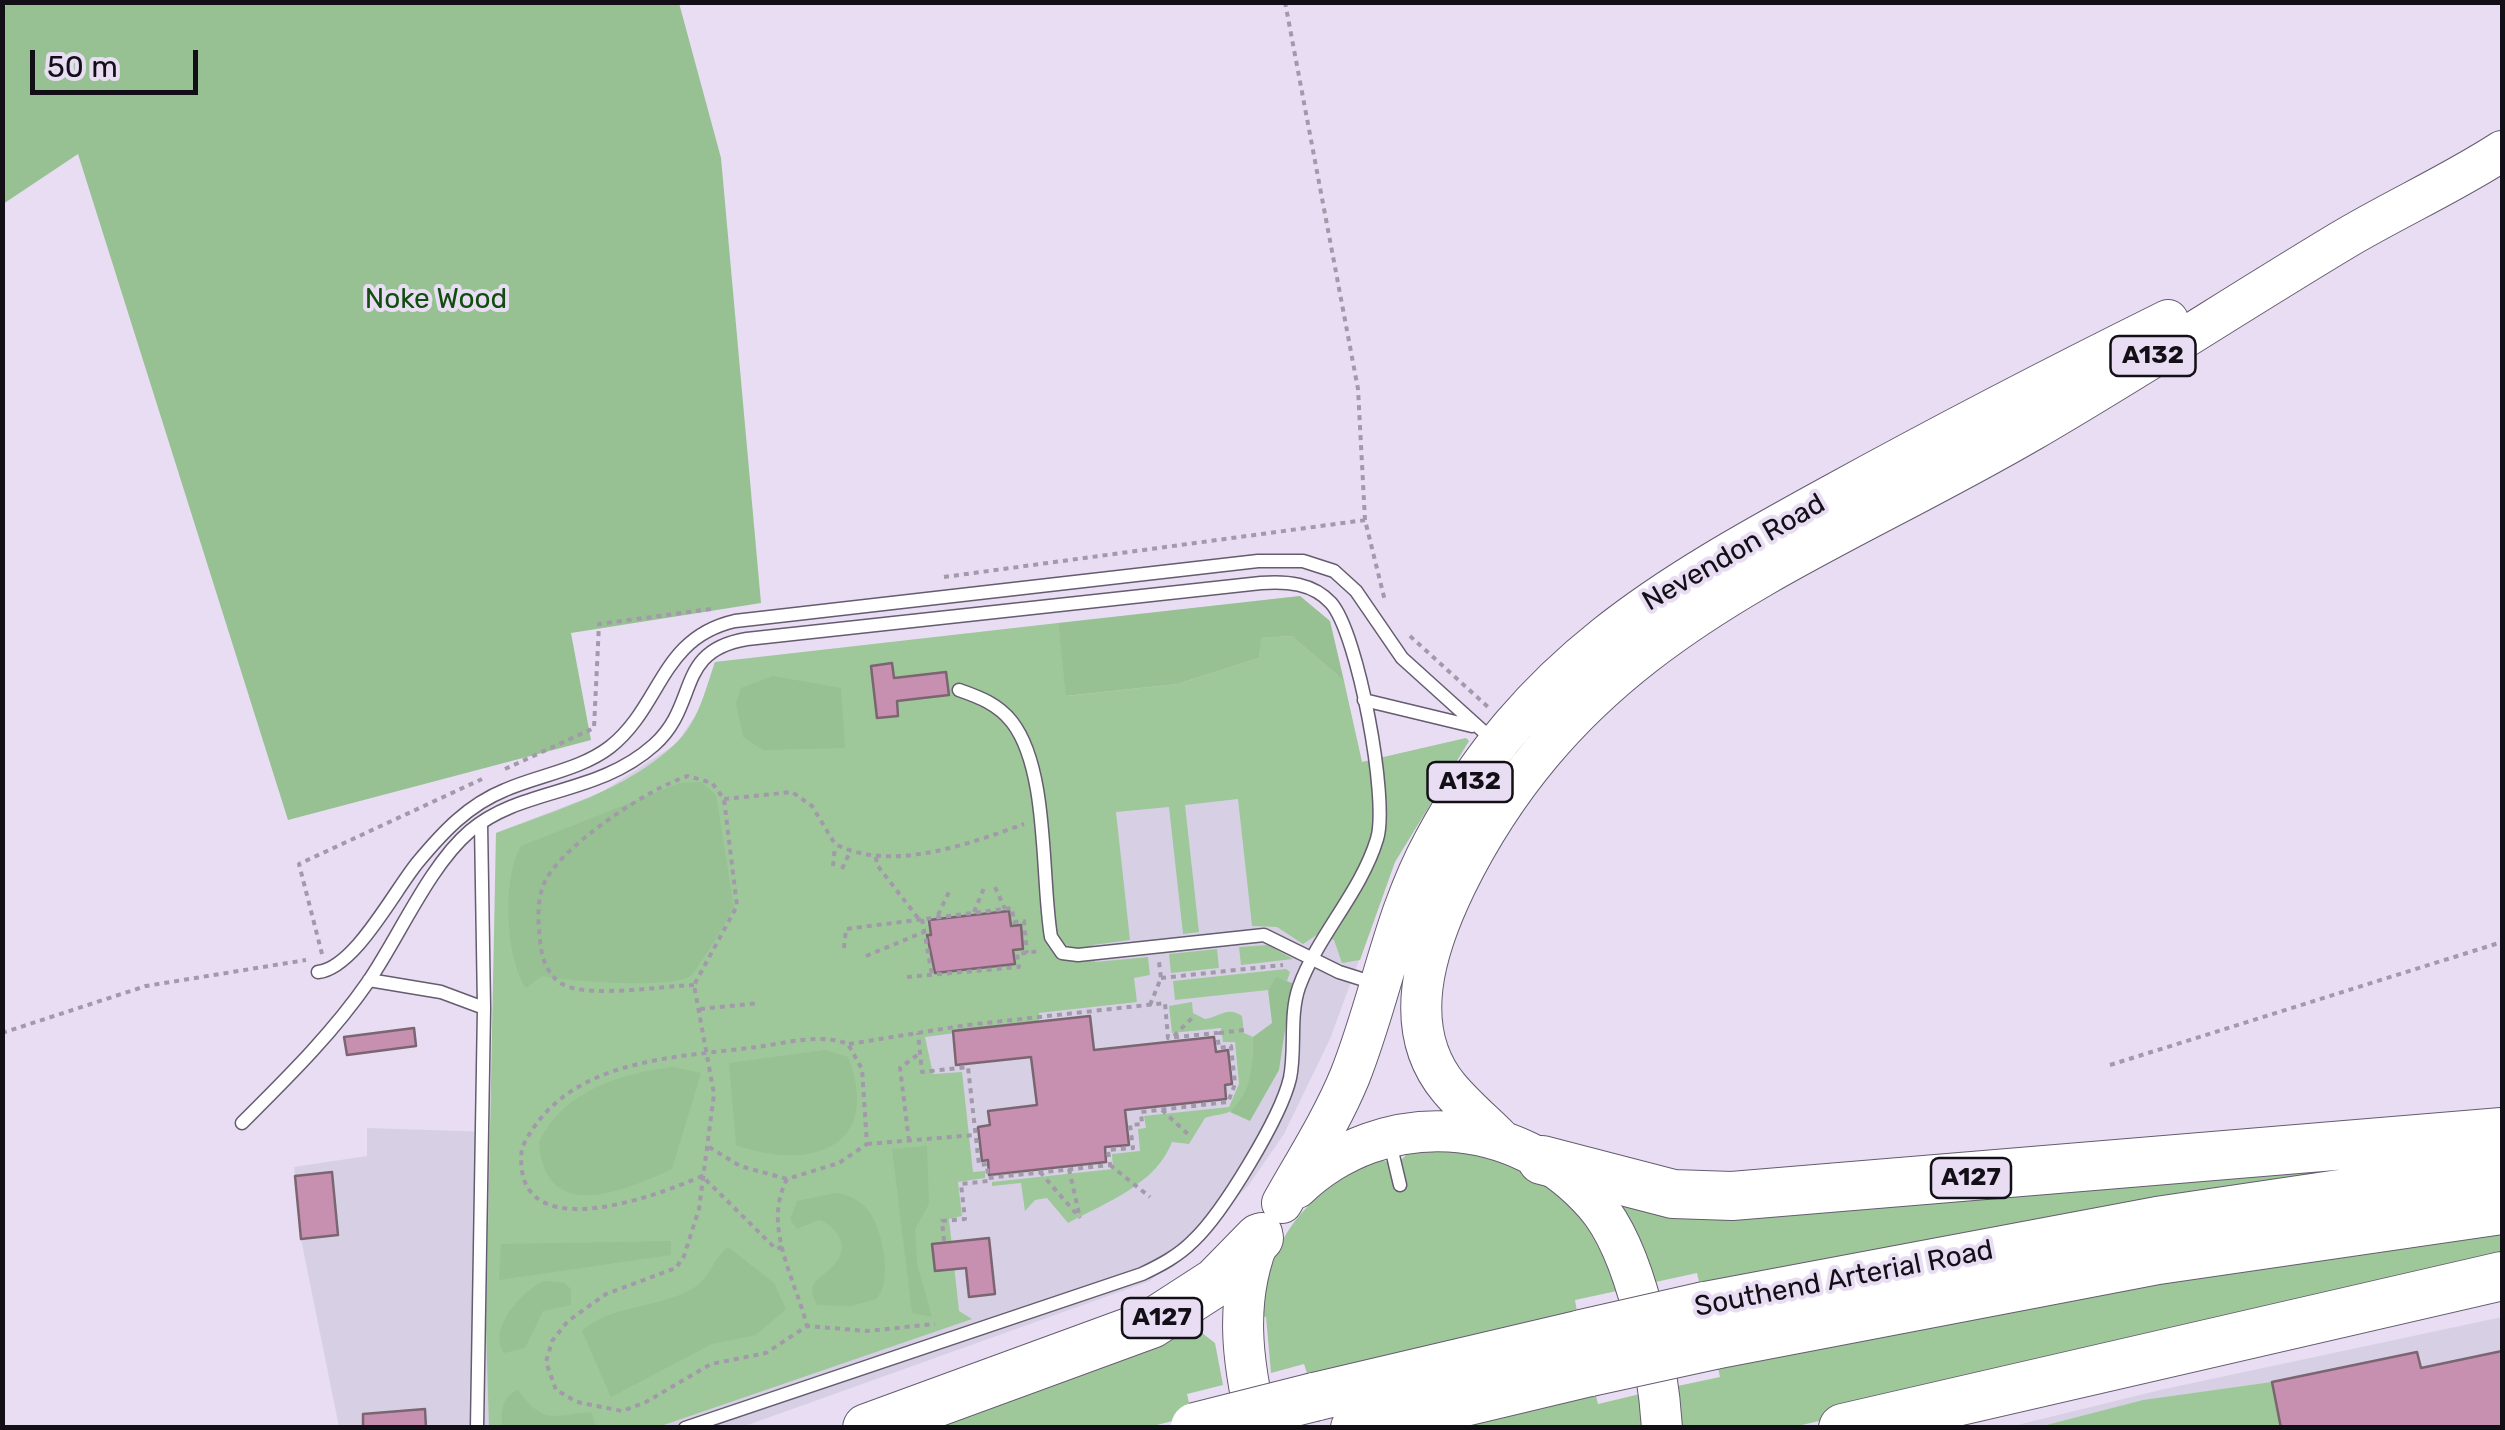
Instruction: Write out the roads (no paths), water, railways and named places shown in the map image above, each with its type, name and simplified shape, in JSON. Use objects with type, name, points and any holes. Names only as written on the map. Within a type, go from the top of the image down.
[{"type":"highway","name":"A127","points":[[1542,1160],[1672,1194],[1732,1196],[2502,1132]]},
{"type":"highway","name":"Southend Arterial Road","points":[[1194,1427],[1314,1396],[1586,1353],[2083,1234],[2502,1170]]},
{"type":"highway","name":"Southend Arterial Road","points":[[1709,1326],[2502,1210]]},
{"type":"highway","name":"A127","points":[[867,1428],[1150,1324],[1216,1282],[1270,1220]]},
{"type":"highway","points":[[1842,1428],[2502,1276]]},
{"type":"highway","name":"Southend Arterial Road","points":[[1356,1428],[1586,1353]]},
{"type":"main road","name":"Nevendon Road","points":[[1500,1138],[1448,1088],[1434,1063],[1421,1025],[1423,985],[1433,938],[1480,838],[1514,786],[1594,693],[1639,656],[1730,594],[1952,477],[2354,234],[2502,151]]},
{"type":"main road","name":"Nevendon Road","points":[[1270,1220],[1351,1074],[1378,984],[1420,870],[1490,729],[1542,692],[1597,640],[1710,560],[2108,350],[2354,234]]},
{"type":"main road","name":"A132","points":[[1258,1428],[1243,1364],[1241,1325],[1270,1220],[1338,1156],[1388,1136],[1449,1129],[1500,1138],[1542,1160],[1595,1203],[1622,1249],[1636,1292],[1662,1428]]},
{"type":"lane","points":[[318,972],[342,963],[419,861],[463,814],[504,790],[607,750],[636,719],[687,642],[718,625],[735,621],[1258,561],[1302,561],[1334,572],[1346,582],[1402,658],[1490,729]]},
{"type":"lane","points":[[242,1123],[322,1042],[369,980],[450,853],[481,823],[518,806],[603,779],[642,756],[678,715],[696,662],[716,647],[747,640],[1291,583],[1323,595],[1340,615],[1354,648],[1381,807],[1378,836],[1313,960],[1296,1002],[1293,1061],[1282,1102],[1213,1218],[1176,1256],[1142,1274],[685,1428]]},
{"type":"lane","points":[[959,690],[998,707],[1022,737],[1038,820],[1051,937],[1058,949],[1078,955],[1264,936],[1313,960],[1378,984]]},
{"type":"lane","points":[[1364,700],[1490,729]]},
{"type":"lane","points":[[477,1428],[484,1008],[481,823]]},
{"type":"lane","points":[[369,980],[441,992],[484,1008]]},
{"type":"lane","points":[[1388,1136],[1400,1185]]},
{"type":"park label","name":"Noke Wood","points":[[436,300]]}]
